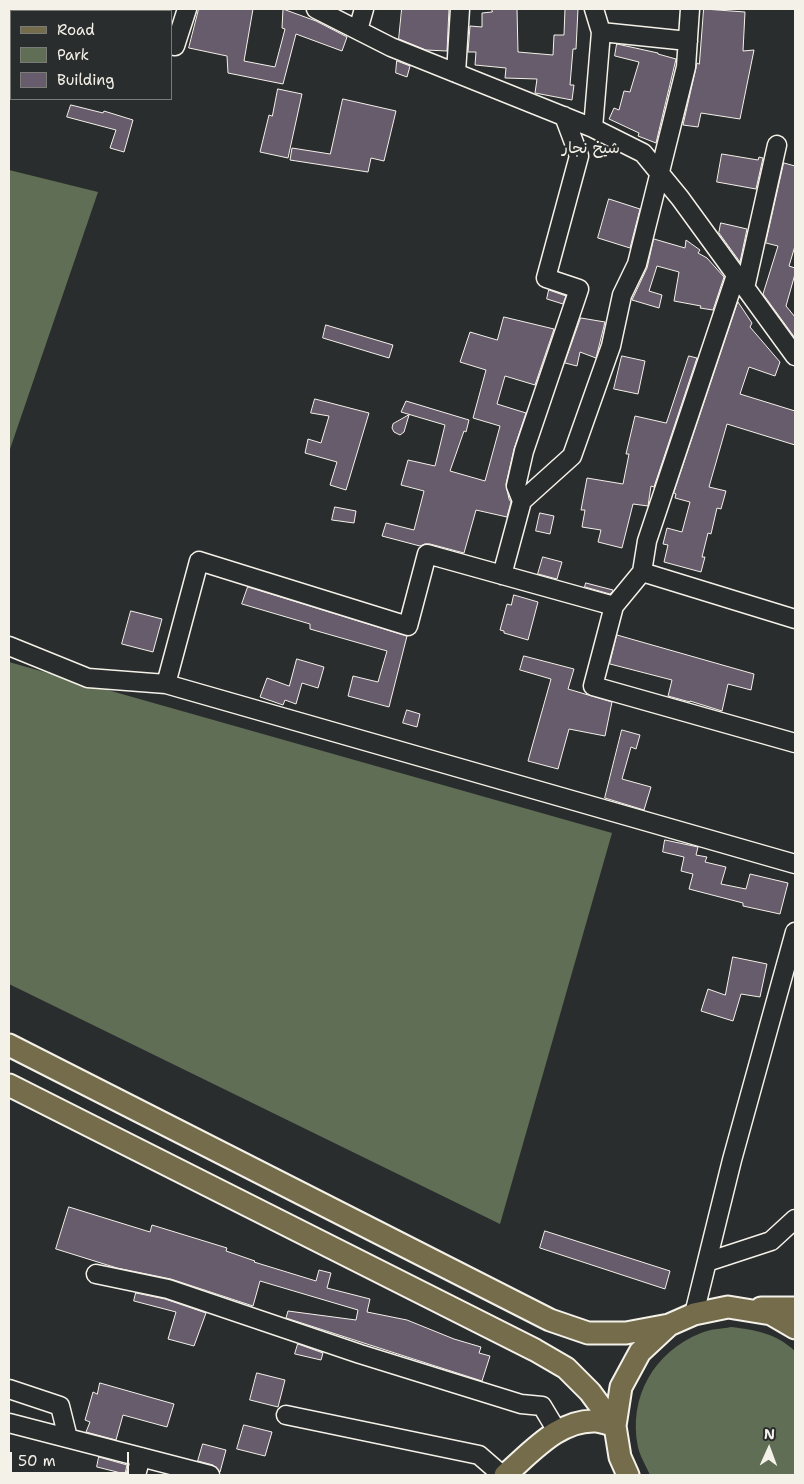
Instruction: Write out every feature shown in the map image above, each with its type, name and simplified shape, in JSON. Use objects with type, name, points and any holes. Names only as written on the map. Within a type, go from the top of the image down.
[{"type":"main road","points":[[9,1045],[550,1320],[588,1333],[626,1333],[669,1325],[694,1314],[728,1308],[795,1308]]},
{"type":"main road","points":[[9,1084],[535,1350],[566,1368],[590,1392],[615,1426]]},
{"type":"main road","points":[[728,1308],[772,1314],[795,1328]]},
{"type":"main road","points":[[625,1473],[620,1457],[615,1426],[621,1387],[640,1352],[669,1325]]},
{"type":"main road","points":[[504,1475],[557,1431],[575,1423],[596,1421],[615,1426]]},
{"type":"street","points":[[172,45],[176,46],[187,9]]},
{"type":"street","points":[[316,9],[391,47],[593,128],[643,153],[680,198],[795,356]]},
{"type":"street","points":[[358,30],[364,9]]},
{"type":"street","points":[[456,73],[460,9]]},
{"type":"street","points":[[593,128],[601,32],[594,9]]},
{"type":"street","points":[[502,575],[522,501],[572,456],[611,346],[622,295],[636,264],[686,67],[690,9]]},
{"type":"street","points":[[601,32],[688,41]]},
{"type":"street","points":[[522,501],[516,486],[524,451],[579,288],[546,278],[579,156],[564,116]]},
{"type":"street","points":[[777,145],[741,281],[647,541],[642,572],[614,606],[594,686],[795,743]]},
{"type":"street","points":[[166,684],[199,561],[408,626],[427,554],[614,606]]},
{"type":"street","points":[[642,572],[795,619]]},
{"type":"street","points":[[9,646],[88,678],[166,684],[795,864]]},
{"type":"street","points":[[694,1314],[732,1160],[790,974],[795,932]]},
{"type":"street","points":[[707,1262],[771,1241],[795,1219]]},
{"type":"street","points":[[96,1274],[168,1289],[521,1404],[542,1406],[557,1431]]},
{"type":"street","points":[[9,1389],[60,1406],[68,1438]]},
{"type":"street","points":[[286,1415],[479,1455],[504,1475]]},
{"type":"street","points":[[9,1423],[210,1475]]},
{"type":"street","points":[[136,1475],[141,1457]]},
{"type":"green space","points":[[9,170],[98,192],[9,452]]},
{"type":"green space","points":[[9,662],[612,833],[500,1224],[9,984]]},
{"type":"green space","points":[[731,1327],[749,1329],[773,1336],[795,1351],[795,1475],[650,1475],[638,1447],[636,1429],[637,1411],[641,1394],[648,1378],[658,1364],[684,1341],[704,1332]]},
{"type":"building","points":[[199,9],[253,9],[244,61],[275,67],[285,29],[282,28],[283,9],[316,21],[347,37],[342,51],[296,34],[283,84],[228,73],[227,56],[189,48]]},
{"type":"building","points":[[402,9],[449,9],[447,51],[426,50],[399,39]]},
{"type":"building","points":[[492,9],[517,9],[518,52],[553,55],[554,35],[564,35],[565,9],[578,9],[576,49],[573,49],[570,85],[574,85],[572,100],[535,93],[537,79],[505,78],[506,68],[475,65],[476,52],[468,52],[470,26],[482,27],[482,13],[492,12]]},
{"type":"building","points":[[704,9],[745,12],[743,51],[754,50],[740,119],[701,113],[698,127],[683,125],[697,63],[699,64]]},
{"type":"building","points":[[617,44],[676,59],[656,143],[638,136],[639,133],[609,119],[614,108],[619,110],[624,91],[630,92],[639,62],[615,56]]},
{"type":"building","points":[[397,61],[410,66],[407,77],[396,73]]},
{"type":"building","points":[[278,89],[302,94],[288,158],[260,152],[269,115],[272,116]]},
{"type":"building","points":[[343,99],[396,111],[384,161],[371,158],[368,172],[290,160],[292,148],[330,154]]},
{"type":"building","points":[[71,105],[103,113],[104,111],[133,120],[124,152],[110,148],[116,130],[67,117]]},
{"type":"building","points":[[722,154],[758,160],[759,157],[763,158],[756,189],[717,182]]},
{"type":"building","points":[[784,163],[795,166],[795,246],[789,266],[795,268],[795,274],[786,306],[795,317],[795,338],[763,294],[778,246],[766,243]]},
{"type":"building","points":[[609,199],[640,209],[630,248],[598,238]]},
{"type":"building","points":[[721,223],[747,229],[740,262],[719,233]]},
{"type":"building","points":[[654,239],[685,248],[686,240],[700,250],[698,253],[707,258],[724,277],[713,310],[674,301],[679,272],[657,266],[649,291],[662,295],[659,308],[632,300],[647,268]]},
{"type":"building","points":[[549,290],[566,296],[563,304],[547,299]]},
{"type":"building","points":[[738,302],[752,323],[750,327],[780,362],[775,376],[749,367],[740,394],[795,411],[795,445],[727,424],[709,487],[726,491],[721,509],[717,508],[711,534],[708,533],[702,557],[705,557],[701,572],[664,562],[668,545],[663,544],[667,528],[682,532],[690,502],[675,498],[676,494],[674,493]]},
{"type":"building","points":[[504,317],[554,329],[535,385],[505,376],[497,404],[526,413],[514,449],[506,484],[511,502],[507,517],[476,510],[464,553],[430,544],[420,546],[382,536],[386,523],[414,530],[424,491],[401,485],[408,460],[435,466],[445,425],[401,412],[406,401],[469,420],[450,471],[485,481],[500,426],[473,418],[486,370],[460,362],[470,332],[497,340]]},
{"type":"building","points":[[581,318],[605,322],[596,358],[580,352],[577,366],[565,363]]},
{"type":"building","points":[[326,325],[393,345],[389,358],[323,338]]},
{"type":"building","points":[[622,356],[645,361],[638,394],[614,389]]},
{"type":"building","points":[[689,356],[697,358],[654,487],[651,486],[648,506],[633,504],[622,548],[598,542],[601,530],[582,527],[585,510],[581,510],[587,478],[623,484],[629,454],[626,454],[635,416],[666,423]]},
{"type":"building","points":[[315,399],[369,413],[346,490],[330,485],[337,462],[305,453],[308,439],[321,443],[329,416],[311,413]]},
{"type":"building","points":[[409,415],[404,432],[400,435],[394,432],[393,424]]},
{"type":"building","points":[[335,507],[356,511],[354,523],[332,520]]},
{"type":"building","points":[[540,513],[554,516],[550,534],[536,531]]},
{"type":"building","points":[[543,557],[562,562],[557,579],[538,574]]},
{"type":"building","points":[[586,583],[613,591],[610,594],[585,587]]},
{"type":"building","points":[[248,587],[407,636],[389,707],[348,696],[353,676],[378,682],[387,651],[310,629],[310,624],[242,604]]},
{"type":"building","points":[[514,595],[538,602],[528,640],[500,630],[507,604],[511,605]]},
{"type":"building","points":[[131,611],[162,619],[153,652],[122,644]]},
{"type":"building","points":[[617,635],[754,674],[751,690],[728,684],[722,711],[668,696],[672,680],[610,664]]},
{"type":"building","points":[[524,656],[574,669],[568,689],[612,702],[605,736],[569,729],[558,769],[528,761],[551,679],[520,670]]},
{"type":"building","points":[[297,659],[324,667],[318,688],[302,683],[296,704],[285,700],[283,705],[260,697],[267,678],[289,686]]},
{"type":"building","points":[[407,710],[420,714],[417,727],[403,723]]},
{"type":"building","points":[[622,730],[640,735],[636,749],[631,747],[622,779],[651,787],[644,810],[605,798]]},
{"type":"building","points":[[665,840],[698,847],[696,855],[707,857],[705,862],[726,867],[721,884],[746,889],[750,874],[788,883],[780,914],[743,906],[743,903],[689,889],[693,874],[681,871],[684,857],[663,852]]},
{"type":"building","points":[[733,957],[767,964],[760,997],[741,994],[733,1021],[701,1011],[708,989],[725,995]]},
{"type":"building","points":[[69,1207],[150,1232],[152,1225],[227,1248],[226,1251],[254,1262],[316,1281],[319,1270],[331,1273],[327,1288],[370,1299],[367,1312],[407,1320],[454,1339],[481,1347],[479,1353],[490,1356],[482,1381],[286,1318],[288,1311],[356,1320],[358,1310],[260,1281],[253,1306],[171,1279],[117,1268],[56,1249]]},
{"type":"building","points":[[545,1231],[670,1271],[665,1289],[540,1248]]},
{"type":"building","points":[[136,1293],[165,1299],[206,1313],[194,1346],[168,1339],[176,1312],[134,1301]]},
{"type":"building","points":[[298,1344],[323,1353],[321,1360],[295,1354]]},
{"type":"building","points":[[257,1373],[285,1380],[278,1407],[250,1400]]},
{"type":"building","points":[[100,1383],[174,1404],[167,1427],[123,1415],[116,1440],[86,1432],[90,1422],[85,1420],[93,1392],[97,1394]]},
{"type":"building","points":[[244,1425],[272,1432],[265,1456],[237,1449]]},
{"type":"building","points":[[203,1444],[226,1450],[220,1472],[213,1465],[198,1461]]},
{"type":"building","points":[[99,1457],[127,1465],[125,1474],[97,1467]]},
{"type":"district","name":"شيخ نجار","points":[[591,149]]}]
